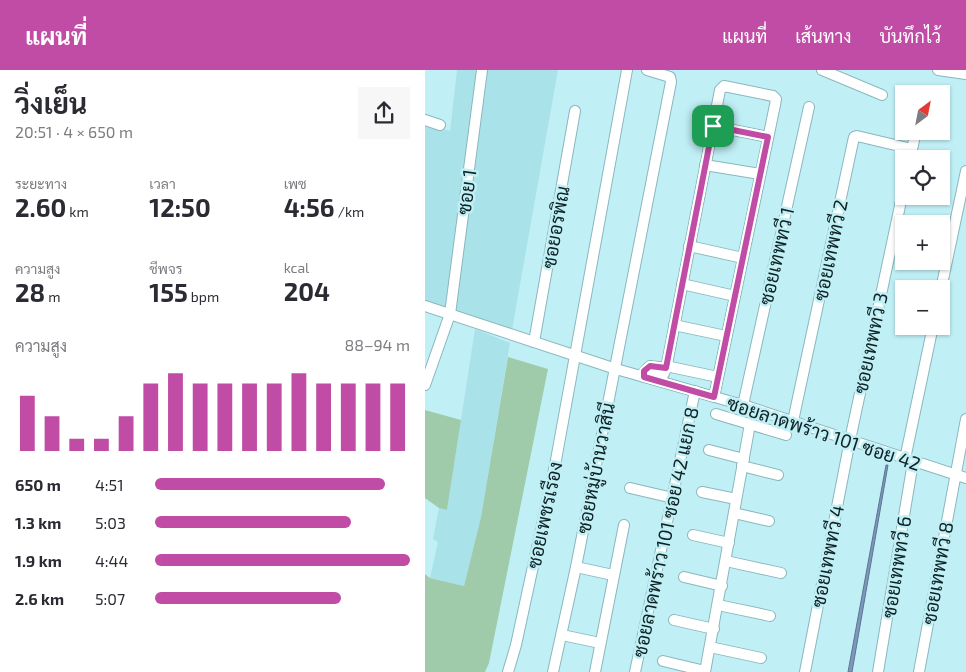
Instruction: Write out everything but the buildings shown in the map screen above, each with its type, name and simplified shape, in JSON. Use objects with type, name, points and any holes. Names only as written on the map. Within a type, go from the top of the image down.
[{"type":"street","name":"ซอย 1","points":[[425,385],[450,314],[482,70]]},
{"type":"street","name":"ซอยเพชรเรือง","points":[[508,672],[516,645],[556,460],[627,70]]},
{"type":"street","name":"ซอยหมู่บ้านวาสินี","points":[[553,672],[616,369],[671,82],[670,77],[666,74],[647,70]]},
{"type":"street","points":[[822,70],[882,95]]},
{"type":"street","points":[[938,70],[966,74]]},
{"type":"street","points":[[647,378],[651,374],[663,375],[666,367],[722,87],[746,90],[775,97],[714,397]]},
{"type":"street","name":"ซอยเทพทวี 1","points":[[743,405],[809,107]]},
{"type":"street","name":"ซอยอรพิณ","points":[[534,342],[575,111]]},
{"type":"street","points":[[425,120],[440,125]]},
{"type":"street","points":[[713,126],[768,137]]},
{"type":"street","name":"ซอยเทพทวี 2","points":[[793,422],[854,137],[857,136],[899,150]]},
{"type":"street","points":[[705,165],[760,174]]},
{"type":"street","points":[[943,280],[966,171]]},
{"type":"street","name":"ซอยเทพทวี 3","points":[[850,440],[900,205]]},
{"type":"street","points":[[689,246],[743,258]]},
{"type":"street","points":[[682,284],[735,296]]},
{"type":"street","name":"ซอยลาดพร้าว 101 ซอย 42","points":[[425,306],[574,356],[743,405],[909,461],[966,478]]},
{"type":"street","points":[[674,325],[726,336]]},
{"type":"street","name":"ซอยเทพทวี 6","points":[[878,672],[909,461],[931,335]]},
{"type":"street","points":[[666,367],[718,376]]},
{"type":"street","name":"ซอยลาดพร้าว 101 ซอย 42 แยก 8","points":[[635,672],[695,391]]},
{"type":"street","points":[[716,414],[786,435]]},
{"type":"street","name":"ซอยเทพทวี 8","points":[[919,672],[954,475],[966,419]]},
{"type":"street","points":[[663,661],[705,671],[750,424]]},
{"type":"street","name":"ซอยเทพทวี 4","points":[[805,672],[850,440]]},
{"type":"street","points":[[709,450],[778,475]]},
{"type":"street","points":[[630,488],[673,498]]},
{"type":"street","points":[[702,492],[736,500]]},
{"type":"street","points":[[734,513],[769,521]]},
{"type":"street","name":"ซอยหมู่บ้านวาสินี","points":[[595,672],[624,525]]},
{"type":"street","points":[[693,535],[729,544]]},
{"type":"street","points":[[726,561],[781,573]]},
{"type":"street","points":[[576,567],[613,576]]},
{"type":"street","points":[[684,577],[722,586]]},
{"type":"street","points":[[718,605],[770,616]]},
{"type":"street","points":[[674,620],[713,630]]},
{"type":"street","points":[[562,635],[600,643]]},
{"type":"street","points":[[710,647],[761,658]]},
{"type":"shaded area","points":[[457,70],[558,70],[512,330],[425,301],[425,123],[450,131]]},
{"type":"shaded area","points":[[475,329],[510,343],[481,517],[464,586],[430,578],[438,542],[433,539],[439,508],[447,510]]},
{"type":"shaded area","points":[[886,465],[888,465],[852,672],[848,672]]},
{"type":"green space","points":[[508,357],[548,369],[489,663],[485,672],[425,672],[425,574],[430,578],[464,586],[481,517]]},
{"type":"green space","points":[[425,410],[461,420],[447,510],[439,508],[425,498]]},
{"type":"route","points":[[713,126],[768,137],[714,397],[644,377],[644,371],[650,366],[666,368],[713,126]]}]
